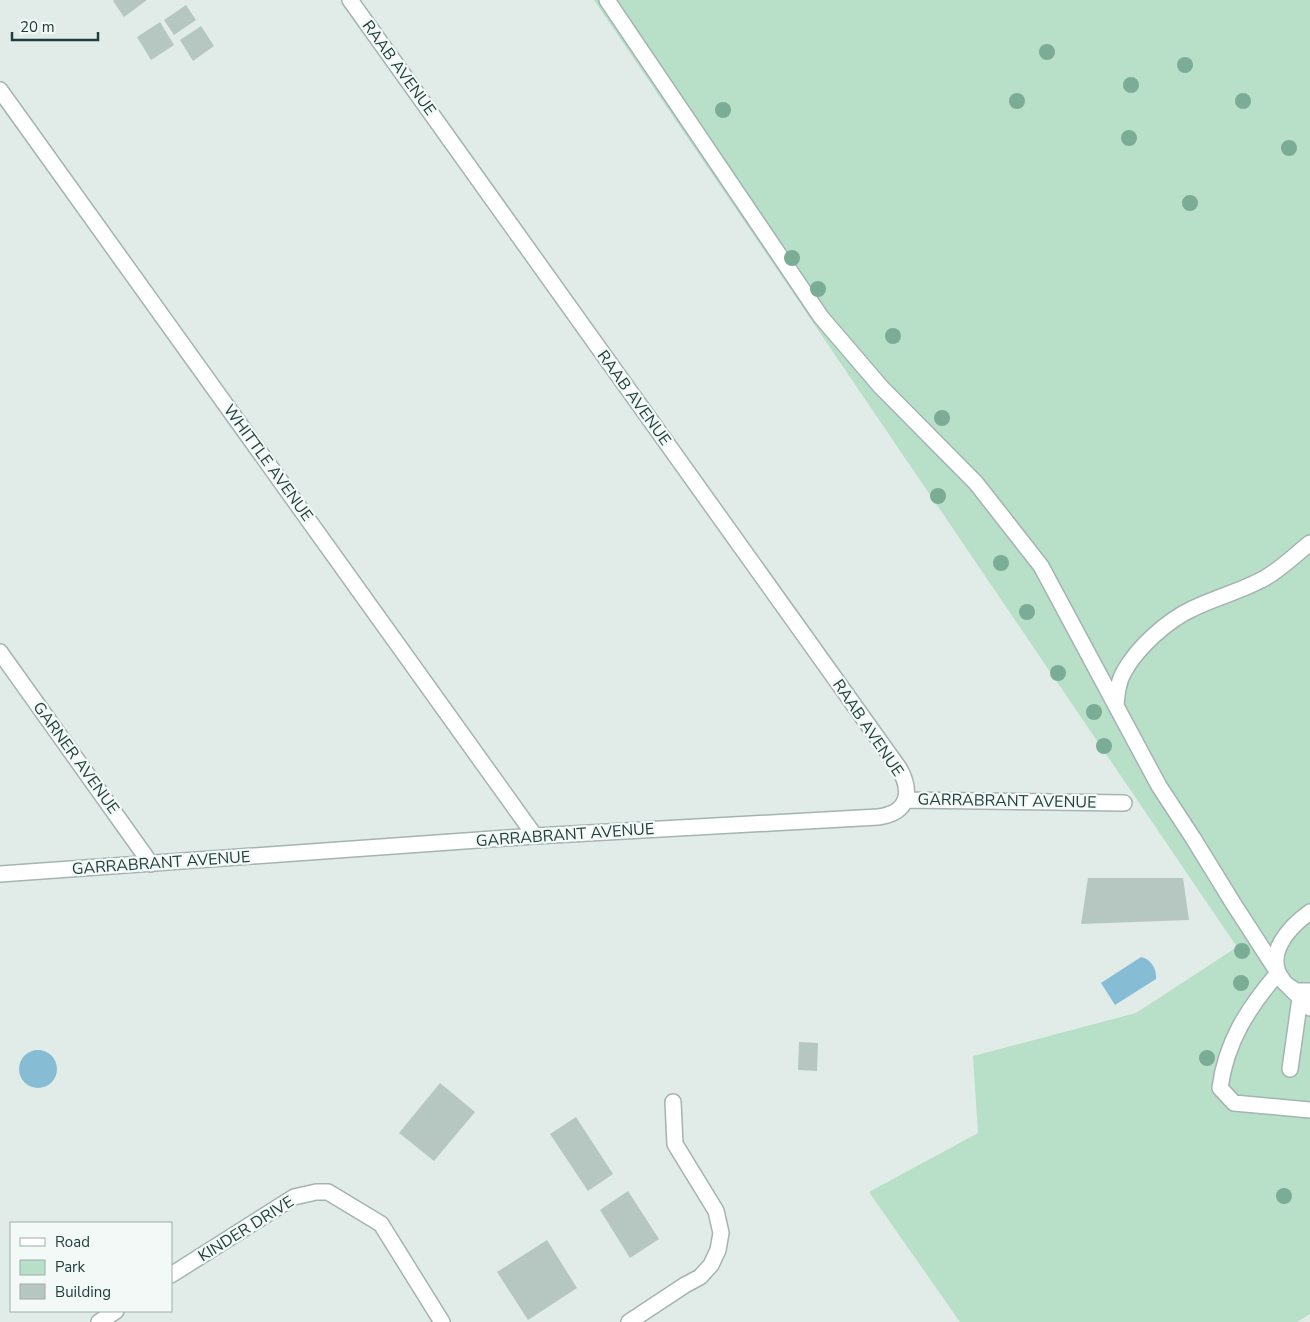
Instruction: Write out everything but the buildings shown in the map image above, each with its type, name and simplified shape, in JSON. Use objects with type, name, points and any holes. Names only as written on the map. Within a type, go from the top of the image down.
[{"type":"street","name":"RAAB AVENUE","points":[[350,0],[899,768],[907,790],[906,800]]},
{"type":"street","points":[[607,0],[821,317],[880,387],[976,483],[1040,566],[1159,786],[1281,978],[1307,999],[1290,1069]]},
{"type":"street","name":"WHITTLE AVENUE","points":[[0,90],[535,836]]},
{"type":"street","points":[[1116,706],[1119,683],[1124,670],[1160,631],[1177,617],[1191,609],[1267,577],[1310,543]]},
{"type":"street","name":"GARNER AVENUE","points":[[0,652],[151,864]]},
{"type":"street","name":"GARRABRANT AVENUE","points":[[0,874],[535,836],[878,817],[898,811],[906,800],[1124,803]]},
{"type":"street","points":[[1281,978],[1276,969],[1277,950],[1288,930],[1310,912]]},
{"type":"street","points":[[1281,978],[1253,1003],[1232,1040],[1222,1071],[1220,1088],[1234,1103],[1310,1110]]},
{"type":"street","points":[[629,1322],[700,1277],[711,1265],[718,1250],[721,1233],[716,1211],[675,1144],[673,1102]]},
{"type":"street","name":"KINDER DRIVE","points":[[172,1274],[294,1198],[316,1192],[328,1192],[381,1224],[442,1322]]},
{"type":"street","points":[[98,1322],[114,1312]]},
{"type":"green space","points":[[594,0],[1310,0],[1310,1314],[1297,1322],[960,1322],[869,1192],[978,1133],[973,1056],[1136,1013],[1237,947]]},
{"type":"water","points":[[1141,957],[1153,965],[1156,979],[1115,1005],[1101,983]]},
{"type":"water","points":[[38,1050],[52,1055],[57,1069],[52,1083],[38,1088],[24,1083],[19,1069],[24,1055]]}]
